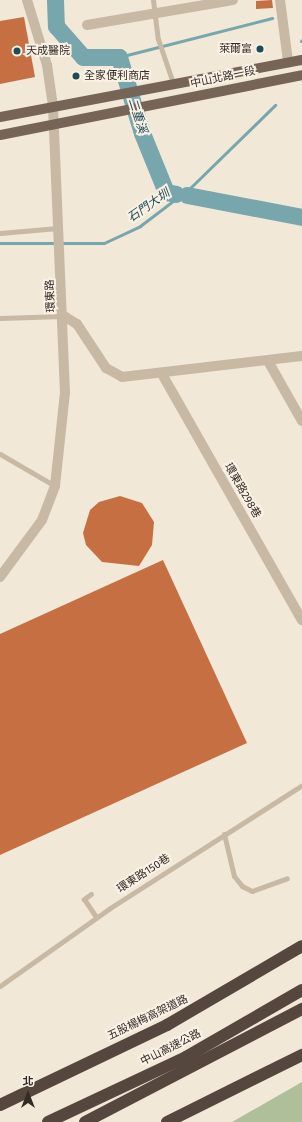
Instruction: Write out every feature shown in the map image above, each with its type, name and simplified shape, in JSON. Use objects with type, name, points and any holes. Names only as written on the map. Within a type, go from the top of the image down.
[{"type":"highway","name":"五股楊梅高架道路","points":[[0,1105],[180,1018],[302,946]]},
{"type":"highway","name":"中山高速公路","points":[[48,1122],[186,1057],[302,990]]},
{"type":"highway","points":[[85,1122],[302,1009]]},
{"type":"highway","points":[[167,1122],[302,1055]]},
{"type":"main road","name":"中山北路一段","points":[[53,106],[120,92],[302,60]]},
{"type":"main road","name":"中山北路一段","points":[[54,124],[302,75]]},
{"type":"main road","points":[[0,117],[53,106]]},
{"type":"main road","points":[[0,135],[54,124]]},
{"type":"street","name":"環東路","points":[[0,577],[42,520],[55,486],[65,393],[64,316],[53,106],[48,64],[27,0]]},
{"type":"street","points":[[87,25],[233,0]]},
{"type":"street","points":[[280,0],[288,62]]},
{"type":"street","points":[[64,316],[77,324],[114,375],[162,374],[302,356]]},
{"type":"street","points":[[268,361],[302,421]]},
{"type":"street","name":"環東路298巷","points":[[162,374],[302,620]]},
{"type":"lane","points":[[153,0],[158,39],[173,83]]},
{"type":"lane","points":[[0,234],[59,232]]},
{"type":"lane","points":[[0,318],[64,316]]},
{"type":"lane","points":[[0,454],[55,486]]},
{"type":"lane","name":"環東路150巷","points":[[0,986],[96,918],[302,785]]},
{"type":"lane","points":[[224,834],[234,876],[242,886],[252,891],[287,878]]},
{"type":"lane","points":[[91,894],[84,899],[96,918]]},
{"type":"green space","points":[[302,1082],[302,1122],[232,1122]]},
{"type":"building","points":[[272,0],[273,8],[256,9],[256,1]]},
{"type":"building","name":"天成醫院","points":[[24,17],[35,77],[0,84],[0,21]]},
{"type":"building","points":[[120,496],[142,503],[154,522],[152,545],[139,566],[102,562],[86,545],[83,533],[90,510],[99,502]]},
{"type":"building","points":[[163,560],[247,743],[0,855],[0,634]]},
{"type":"waterway","name":"二重溪","points":[[55,0],[56,26],[83,57],[119,57],[142,133],[166,192],[176,194]]},
{"type":"waterway","points":[[119,57],[272,18]]},
{"type":"waterway","name":"石門大圳","points":[[0,243],[104,243],[140,226],[190,188],[275,105]]},
{"type":"waterway","name":"二重溪","points":[[187,195],[302,217]]},
{"type":"place","name":"萊爾富","points":[[260,49]]},
{"type":"place","name":"天成醫院","points":[[17,51]]},
{"type":"place","name":"全家便利商店","points":[[76,76]]}]
